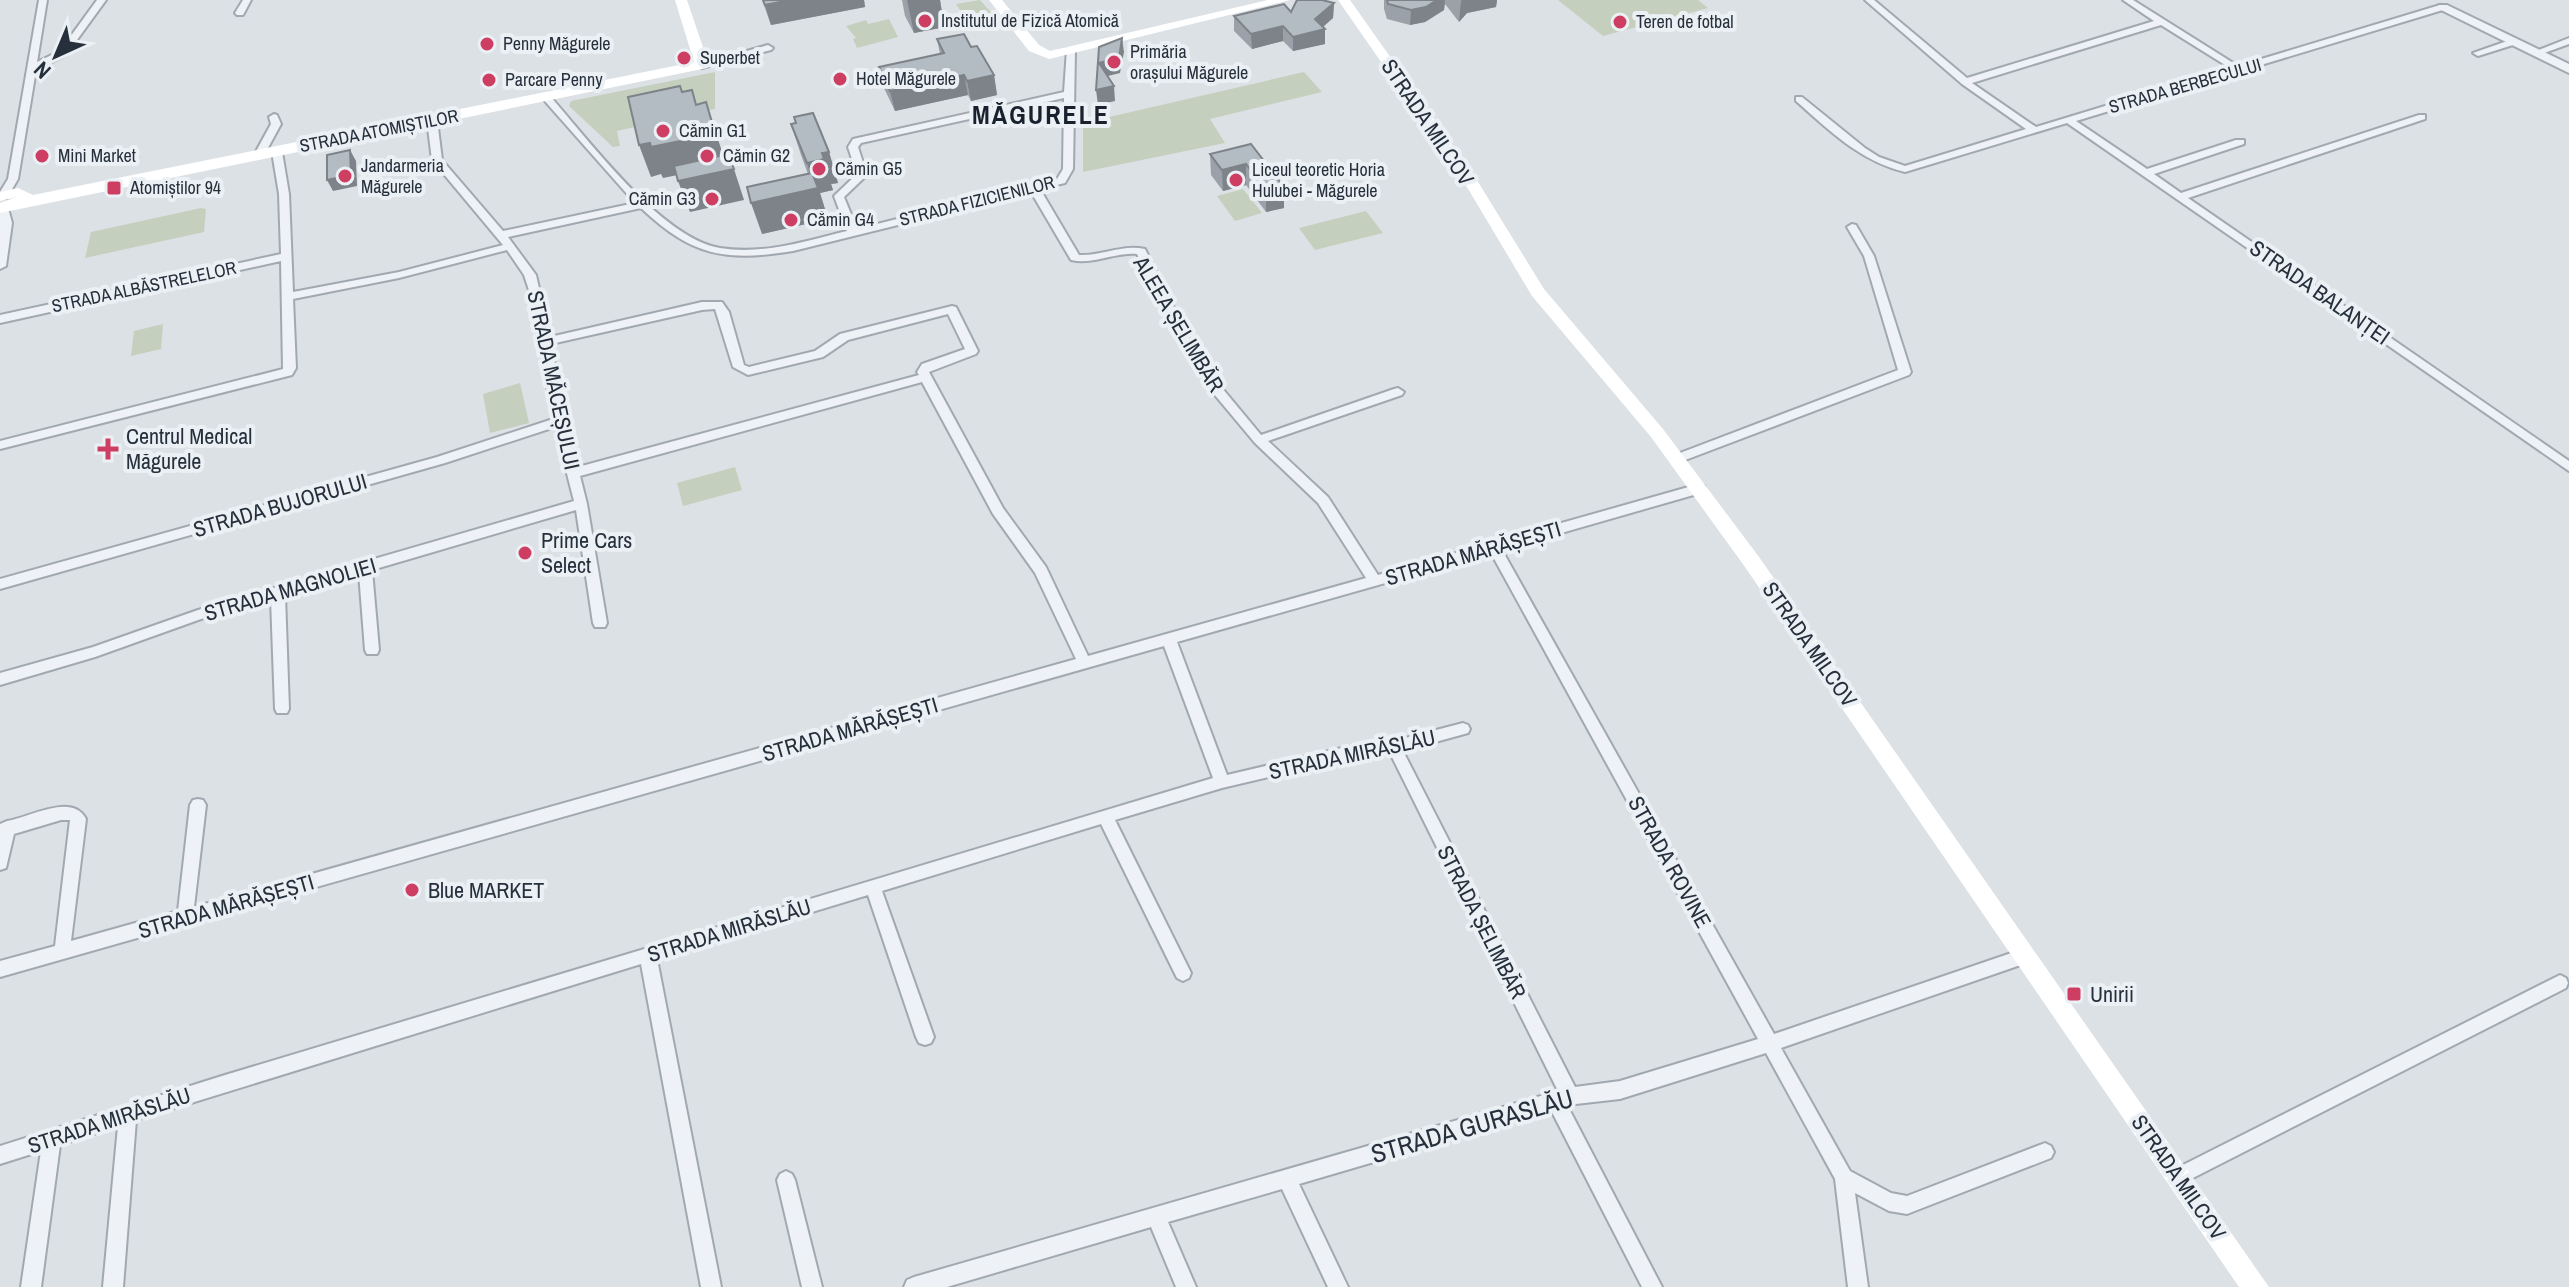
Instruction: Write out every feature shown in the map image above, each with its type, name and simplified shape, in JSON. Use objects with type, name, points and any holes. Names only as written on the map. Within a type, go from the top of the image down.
[{"type":"main road","points":[[681,0],[702,65]]},
{"type":"main road","points":[[995,0],[1041,53],[1070,51],[1293,0]]},
{"type":"main road","name":"STRADA MILCOV","points":[[1342,4],[1451,152],[1545,302],[1595,357],[1676,459],[1810,642],[2255,1287]]},
{"type":"main road","name":"STRADA ATOMIȘTILOR","points":[[9,202],[277,152],[702,65]]},
{"type":"street","points":[[0,266],[43,0]]},
{"type":"street","points":[[32,68],[63,53],[102,0]]},
{"type":"street","points":[[240,13],[247,0]]},
{"type":"street","points":[[1869,0],[1965,82],[2034,130]]},
{"type":"street","points":[[2127,0],[2239,70]]},
{"type":"street","name":"STRADA BERBECULUI","points":[[1799,99],[1868,154],[1885,164],[1905,169],[2464,0]]},
{"type":"street","points":[[2443,7],[2569,69]]},
{"type":"street","points":[[1965,82],[2161,22]]},
{"type":"street","points":[[2536,53],[2569,41]]},
{"type":"street","points":[[2478,53],[2513,42]]},
{"type":"street","name":"STRADA ATOMIȘTILOR","points":[[702,65],[768,48]]},
{"type":"street","name":"STRADA FIZICIENILOR","points":[[546,97],[644,204],[678,234],[693,243],[719,251],[776,251],[1061,181],[1067,173],[1070,51]]},
{"type":"street","points":[[853,232],[839,196],[862,175],[853,147],[857,141],[1070,94]]},
{"type":"street","points":[[259,155],[276,124],[274,117]]},
{"type":"street","points":[[2180,197],[2422,117]]},
{"type":"street","points":[[2010,137],[2015,119]]},
{"type":"street","name":"STRADA MĂCEȘULUI","points":[[432,120],[437,160],[530,275],[560,421],[581,504],[600,623]]},
{"type":"street","name":"STRADA BALANȚEI","points":[[2069,120],[2569,467]]},
{"type":"street","points":[[2146,173],[2240,142]]},
{"type":"street","points":[[0,445],[288,372],[284,194],[277,152]]},
{"type":"street","name":"ALEEA ȘELIMBĂR","points":[[1034,187],[1075,258],[1089,259],[1133,249],[1141,251],[1197,362],[1259,440],[1323,500],[1375,581]]},
{"type":"street","points":[[288,297],[399,275],[505,241],[644,204]]},
{"type":"street","points":[[1676,459],[1905,372],[1869,256],[1852,227]]},
{"type":"street","name":"STRADA ALBĂSTRELELOR","points":[[0,319],[287,256]]},
{"type":"street","points":[[544,342],[718,305],[723,312],[739,367],[748,371],[819,354],[844,337],[952,310],[972,351],[926,367],[926,377],[998,511],[1041,571],[1084,662]]},
{"type":"street","points":[[574,473],[926,377]]},
{"type":"street","points":[[1259,440],[1398,392]]},
{"type":"street","name":"STRADA BUJORULUI","points":[[0,584],[441,460],[560,421]]},
{"type":"street","name":"STRADA MĂRĂȘEȘTI","points":[[0,969],[1699,489]]},
{"type":"street","name":"STRADA MAGNOLIEI","points":[[0,679],[95,652],[198,615],[581,504]]},
{"type":"street","name":"STRADA ROVINE","points":[[1494,547],[1844,1177]]},
{"type":"street","points":[[365,567],[372,650]]},
{"type":"street","points":[[278,592],[282,709]]},
{"type":"street","points":[[1169,640],[1222,782]]},
{"type":"street","name":"STRADA MIRĂSLĂU","points":[[0,1155],[1105,816],[1222,782],[1367,748],[1394,747],[1463,729]]},
{"type":"street","name":"STRADA ȘELIMBĂR","points":[[1394,747],[1652,1287]]},
{"type":"street","points":[[185,918],[198,805]]},
{"type":"street","points":[[0,863],[4,830],[61,813],[75,814],[78,819],[62,952]]},
{"type":"street","points":[[1105,816],[1183,973]]},
{"type":"street","points":[[873,887],[925,1037]]},
{"type":"street","points":[[648,955],[711,1287]]},
{"type":"street","name":"STRADA GURASLĂU","points":[[914,1287],[1563,1098],[1620,1090],[1771,1043],[2026,956]]},
{"type":"street","points":[[2179,1176],[2560,983]]},
{"type":"street","points":[[113,1287],[128,1114]]},
{"type":"street","points":[[31,1287],[52,1138]]},
{"type":"street","points":[[1844,1177],[1889,1202],[1907,1205],[2045,1152]]},
{"type":"street","points":[[1844,1177],[1858,1287]]},
{"type":"street","points":[[1287,1179],[1338,1287]]},
{"type":"street","points":[[786,1180],[812,1287]]},
{"type":"street","points":[[1156,1217],[1186,1287]]},
{"type":"green space","points":[[980,0],[997,19],[970,25],[956,4]]},
{"type":"green space","name":"Teren de fotbal","points":[[1558,0],[1698,0],[1708,8],[1603,36]]},
{"type":"green space","points":[[889,19],[898,37],[857,48],[853,39],[856,38],[846,26],[866,20],[868,24]]},
{"type":"green space","points":[[715,72],[715,109],[617,131],[620,146],[613,147],[569,106],[571,101]]},
{"type":"green space","points":[[1304,72],[1322,92],[1210,119],[1225,143],[1083,172],[1083,123]]},
{"type":"green space","points":[[1243,189],[1262,213],[1235,221],[1217,196]]},
{"type":"green space","points":[[206,209],[204,232],[85,258],[91,232]]},
{"type":"green space","points":[[1366,211],[1383,233],[1315,250],[1299,228]]},
{"type":"green space","points":[[163,324],[161,349],[131,356],[134,331]]},
{"type":"green space","points":[[520,383],[529,423],[490,433],[483,394]]},
{"type":"green space","points":[[735,467],[742,490],[683,506],[677,483]]},
{"type":"building","points":[[763,0],[790,0],[765,5]]},
{"type":"building","points":[[1297,0],[1334,3],[1315,19],[1325,29],[1293,37],[1283,26],[1251,34],[1234,16],[1284,4],[1291,12]]},
{"type":"building","points":[[1387,0],[1437,0],[1426,7],[1411,10],[1388,4]]},
{"type":"building","points":[[964,34],[971,47],[977,46],[994,75],[967,81],[964,75],[890,91],[879,67],[944,53],[937,39]]},
{"type":"building","points":[[1122,38],[1119,58],[1099,63],[1114,86],[1096,90],[1099,47]]},
{"type":"building","points":[[680,86],[682,92],[692,90],[696,105],[706,102],[714,129],[709,130],[710,135],[651,147],[650,143],[639,145],[628,97]]},
{"type":"building","points":[[813,113],[829,152],[822,153],[824,159],[807,163],[791,124],[796,123],[794,117]]},
{"type":"building","points":[[1251,144],[1284,187],[1266,191],[1246,164],[1222,170],[1210,154]]},
{"type":"building","points":[[350,150],[351,175],[327,180],[327,155]]},
{"type":"building","points":[[728,154],[734,169],[678,181],[674,166]]},
{"type":"building","points":[[812,173],[818,188],[751,203],[747,187]]},
{"type":"place","name":"Institutul de Fizică Atomică","points":[[925,21]]},
{"type":"place","name":"Teren de fotbal","points":[[1620,22]]},
{"type":"place","name":"Penny Măgurele","points":[[487,44]]},
{"type":"place","name":"Superbet","points":[[684,58]]},
{"type":"place","name":"Primăria orașului Măgurele","points":[[1114,62]]},
{"type":"place","name":"Hotel Măgurele","points":[[840,79]]},
{"type":"place","name":"Parcare Penny","points":[[489,80]]},
{"type":"place","name":"Cămin G1","points":[[663,131]]},
{"type":"place","name":"Mini Market","points":[[42,156]]},
{"type":"place","name":"Cămin G2","points":[[707,156]]},
{"type":"place","name":"Cămin G5","points":[[819,169]]},
{"type":"place","name":"Jandarmeria Măgurele","points":[[345,176]]},
{"type":"place","name":"Liceul teoretic Horia Hulubei - Măgurele","points":[[1236,180]]},
{"type":"place","name":"Atomiștilor 94","points":[[114,188]]},
{"type":"place","name":"Cămin G3","points":[[712,199]]},
{"type":"place","name":"Cămin G4","points":[[791,220]]},
{"type":"place","name":"Centrul Medical Măgurele","points":[[108,449]]},
{"type":"place","name":"Prime Cars Select","points":[[525,553]]},
{"type":"place","name":"Blue MARKET","points":[[412,890]]},
{"type":"place","name":"Unirii","points":[[2074,994]]},
{"type":"district","name":"MĂGURELE","points":[[1041,115]]}]
